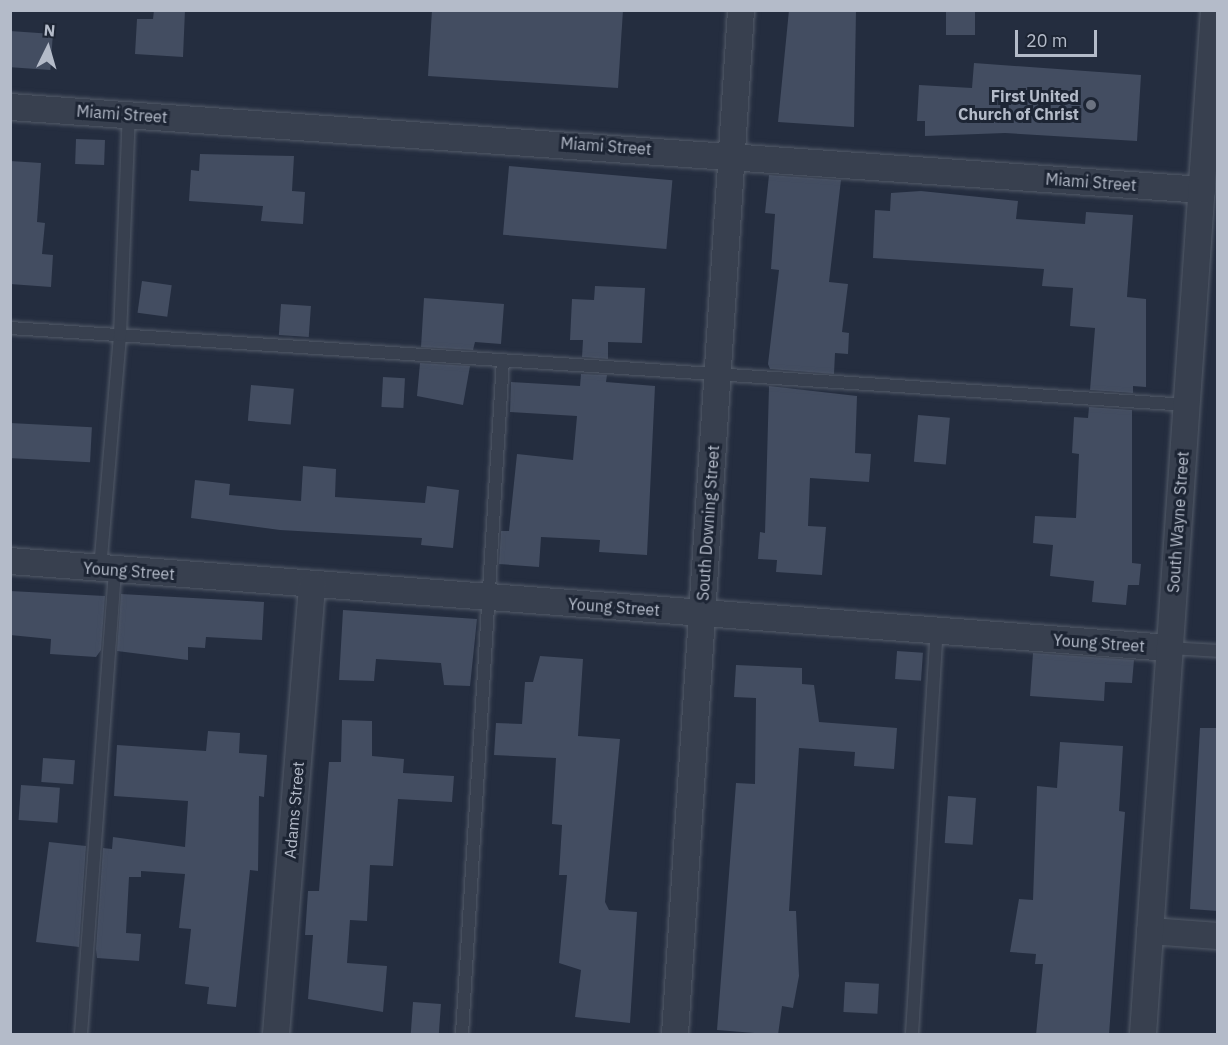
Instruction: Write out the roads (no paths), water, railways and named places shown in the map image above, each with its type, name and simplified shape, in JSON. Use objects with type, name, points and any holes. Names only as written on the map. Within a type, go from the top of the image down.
[{"type":"street","name":"South Downing Street","points":[[675,1035],[741,10]]},
{"type":"street","name":"South Wayne Street","points":[[1143,1035],[1202,190],[1214,93],[1214,10]]},
{"type":"street","name":"Miami Street","points":[[10,107],[733,155],[1202,190]]},
{"type":"street","name":"Young Street","points":[[10,561],[1169,648]]},
{"type":"street","name":"Adams Street","points":[[276,1035],[312,585]]},
{"type":"street","points":[[1150,931],[1218,936]]},
{"type":"lane","points":[[81,1035],[108,569],[129,115]]},
{"type":"lane","points":[[10,328],[1187,405]]},
{"type":"lane","points":[[462,1035],[503,360]]},
{"type":"lane","points":[[912,1035],[937,631]]},
{"type":"lane","name":"Young Street","points":[[1169,648],[1218,651]]},
{"type":"place","name":"First United Church of Christ","points":[[1091,105]]}]
